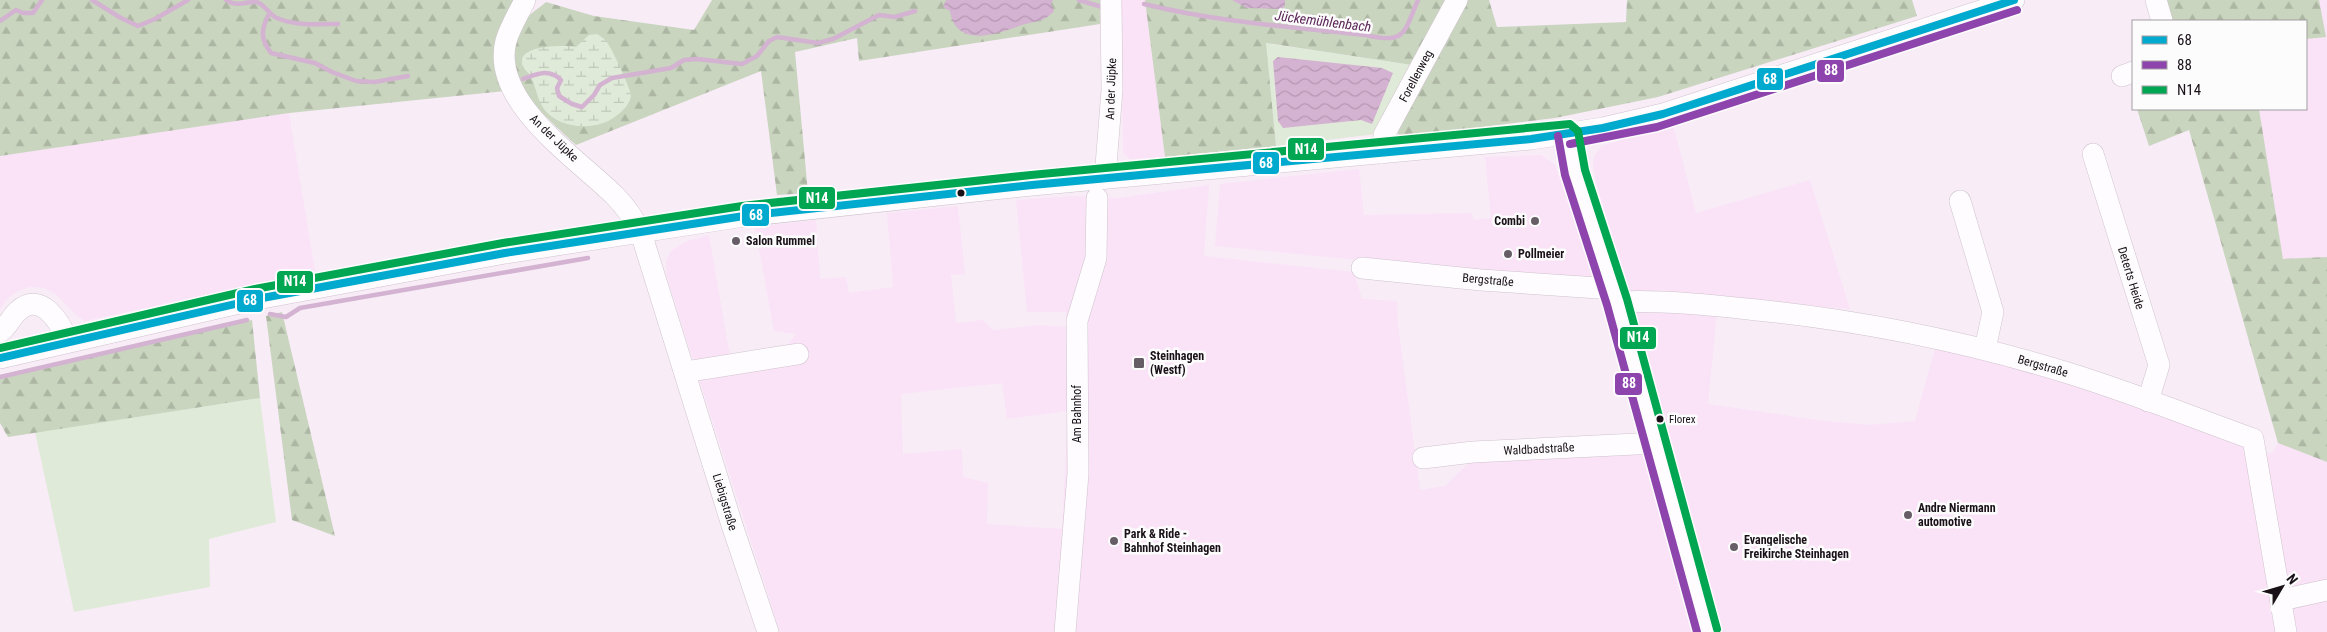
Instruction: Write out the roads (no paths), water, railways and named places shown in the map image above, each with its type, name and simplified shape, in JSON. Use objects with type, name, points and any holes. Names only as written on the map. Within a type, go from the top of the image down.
[{"type":"street","name":"An der Jüpke","points":[[526,0],[506,42],[506,72],[515,94],[530,115],[616,197],[632,216],[641,233]]},
{"type":"street","name":"Forellenweg","points":[[1382,153],[1384,135],[1457,0]]},
{"type":"street","points":[[0,358],[257,299],[505,253],[782,211],[1568,134],[1654,116],[1992,3],[2014,0]]},
{"type":"street","points":[[2156,0],[2162,20]]},
{"type":"street","name":"An der Jüpke","points":[[1105,178],[1112,90],[1112,8]]},
{"type":"street","points":[[1568,134],[1575,172],[1615,295],[1707,632]]},
{"type":"street","name":"Deterts Heide","points":[[2093,154],[2159,365],[2148,401]]},
{"type":"street","name":"Am Bahnhof","points":[[1065,632],[1078,474],[1077,320],[1096,258],[1097,198]]},
{"type":"street","points":[[1960,201],[1993,312],[1985,349]]},
{"type":"street","name":"Liebigstraße","points":[[641,233],[768,632]]},
{"type":"street","name":"Bergstraße","points":[[1362,268],[1833,317],[1985,349],[2070,373],[2148,401],[2253,440],[2282,600]]},
{"type":"street","points":[[0,332],[8,325],[17,312],[25,306],[34,304],[42,306],[52,313],[64,330],[68,342]]},
{"type":"street","points":[[685,372],[798,354]]},
{"type":"street","name":"Waldbadstraße","points":[[1423,458],[1473,452],[1656,443]]},
{"type":"street","points":[[2286,632],[2282,600],[2327,590]]},
{"type":"water","points":[[946,0],[1053,0],[1051,4],[1054,11],[1051,15],[1040,21],[990,35],[969,35],[960,30],[954,23],[950,11],[943,7]]},
{"type":"water","points":[[1232,0],[1285,0],[1285,6],[1281,9],[1247,8]]},
{"type":"water","points":[[1278,57],[1382,68],[1393,73],[1372,124],[1361,120],[1283,128],[1278,121],[1273,61]]},
{"type":"waterway","name":"Jückemühlenbach","points":[[0,21],[16,10],[23,13],[33,13],[42,0]]},
{"type":"waterway","name":"Jückemühlenbach","points":[[92,0],[138,26],[155,19],[188,0]]},
{"type":"waterway","name":"Jückemühlenbach","points":[[226,0],[234,4],[259,3],[274,16],[284,21],[307,24],[338,24]]},
{"type":"waterway","name":"Jückemühlenbach","points":[[1079,0],[1102,7]]},
{"type":"waterway","name":"Jückemühlenbach","points":[[1144,4],[1227,20],[1389,38],[1396,37],[1406,28],[1418,0]]},
{"type":"waterway","name":"Jückemühlenbach","points":[[523,79],[543,73],[552,74],[561,80],[557,88],[559,96],[572,104],[582,107],[594,95],[600,85],[612,78],[671,68],[684,60],[697,59],[742,64],[757,56],[769,41],[777,37],[818,43],[833,39],[879,15],[895,17],[915,11]]},
{"type":"waterway","name":"Jückemühlenbach","points":[[269,14],[264,25],[263,38],[271,53],[315,63],[356,81],[375,82],[408,76]]},
{"type":"waterway","points":[[270,314],[286,317],[300,308],[588,258]]},
{"type":"waterway","points":[[0,377],[247,320]]},
{"type":"place","name":"Combi","points":[[1535,221]]},
{"type":"place","name":"Salon Rummel","points":[[736,241]]},
{"type":"place","name":"Pollmeier","points":[[1508,254]]},
{"type":"place","name":"Steinhagen (Westf)","points":[[1139,363]]},
{"type":"place","name":"Florex","points":[[1660,419]]},
{"type":"place","name":"Andre Niermann automotive","points":[[1908,515]]},
{"type":"place","name":"Park & Ride - Bahnhof Steinhagen","points":[[1114,541]]},
{"type":"place","name":"Evangelische Freikirche Steinhagen","points":[[1734,547]]}]
